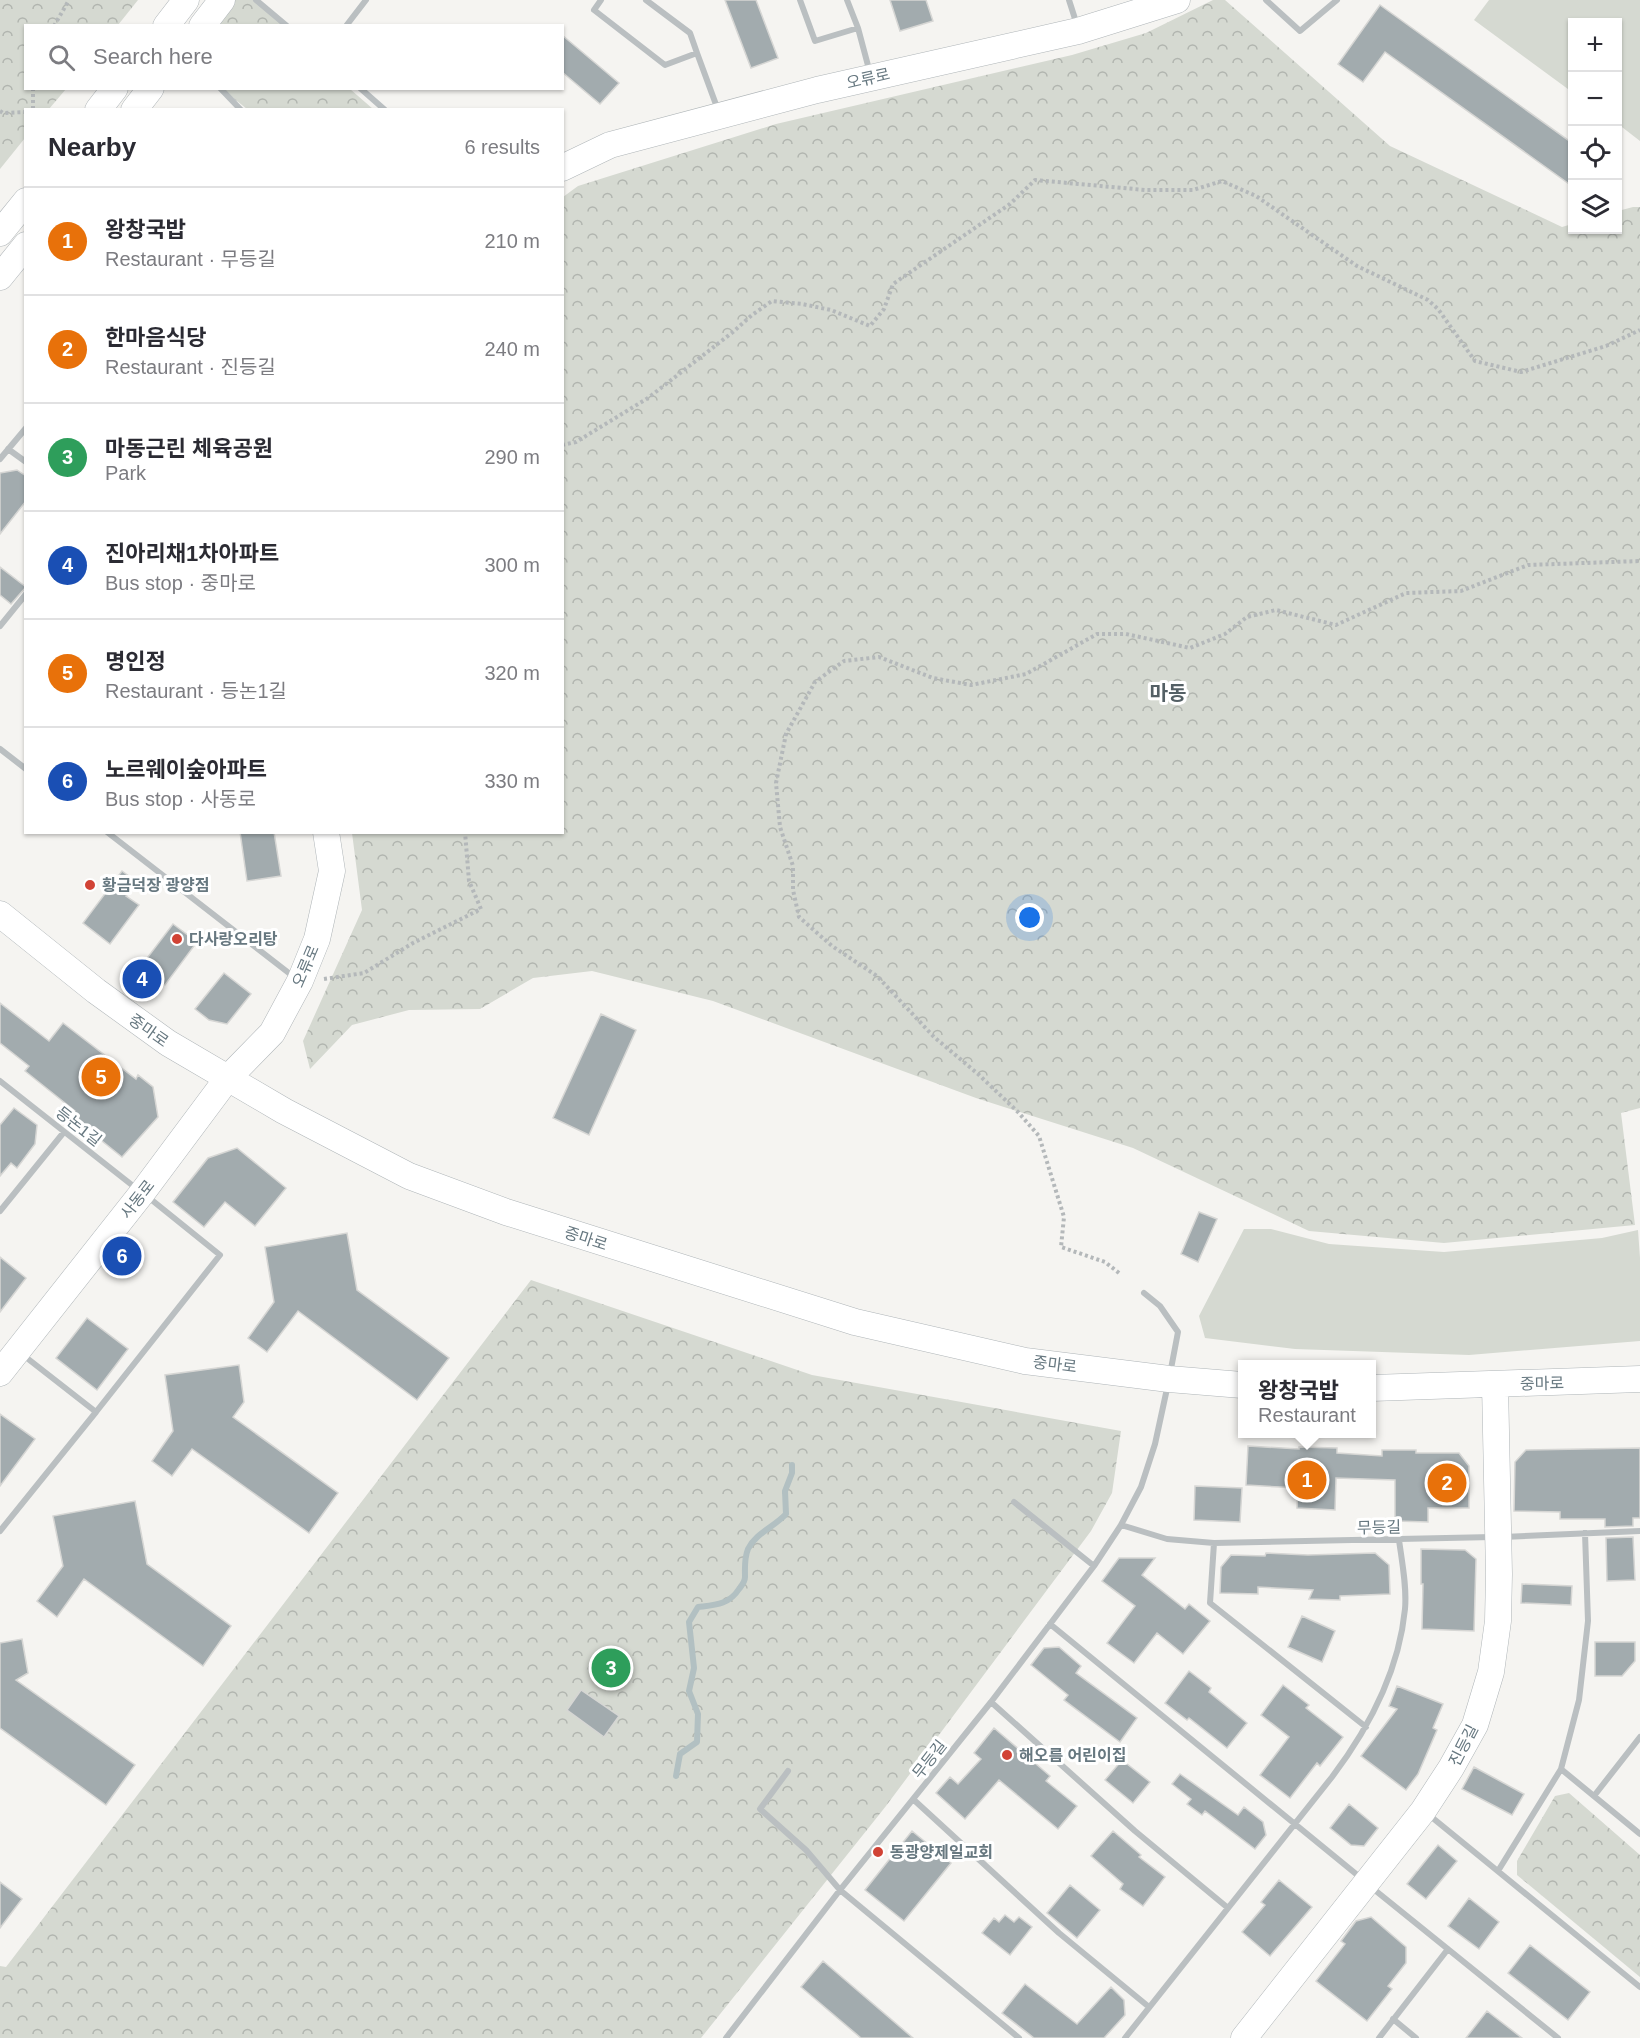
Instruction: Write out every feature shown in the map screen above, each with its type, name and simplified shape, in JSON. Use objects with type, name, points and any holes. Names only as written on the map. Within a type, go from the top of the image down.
[{"type":"street","points":[[167,24],[186,0]]},
{"type":"street","points":[[203,24],[222,0]]},
{"type":"street","points":[[256,0],[286,24]]},
{"type":"street","points":[[348,24],[366,0]]},
{"type":"street","points":[[601,0],[594,10],[665,65],[697,53]]},
{"type":"street","points":[[646,0],[690,33],[720,116]]},
{"type":"street","points":[[800,0],[815,41],[858,28]]},
{"type":"street","points":[[847,0],[858,28],[871,77]]},
{"type":"street","points":[[1069,0],[1078,31]]},
{"type":"street","name":"오류로","points":[[564,167],[610,145],[871,77],[1078,31],[1177,0]]},
{"type":"street","points":[[1266,0],[1300,31],[1336,0]]},
{"type":"street","points":[[100,108],[114,90]]},
{"type":"street","points":[[136,108],[149,90]]},
{"type":"street","points":[[222,90],[239,108]]},
{"type":"street","points":[[362,90],[383,108]]},
{"type":"street","points":[[0,233],[24,203]]},
{"type":"street","points":[[0,277],[24,247]]},
{"type":"street","points":[[0,459],[24,430]]},
{"type":"street","points":[[8,449],[24,461]]},
{"type":"street","points":[[0,626],[24,596]]},
{"type":"street","points":[[0,749],[24,767]]},
{"type":"street","points":[[110,834],[300,981]]},
{"type":"street","points":[[117,840],[122,834]]},
{"type":"street","name":"오류로","points":[[227,1079],[272,1033],[300,981],[317,939],[332,871],[326,834]]},
{"type":"street","name":"중마로","points":[[0,914],[105,998],[168,1043],[284,1111],[409,1176],[506,1212],[855,1322],[1025,1361],[1169,1379],[1238,1385]]},
{"type":"street","name":"사동로","points":[[0,1373],[142,1193],[227,1079]]},
{"type":"street","name":"등논1길","points":[[0,1081],[220,1255],[96,1412]]},
{"type":"street","points":[[0,1211],[64,1132]]},
{"type":"street","name":"무등길","points":[[726,2038],[840,1890],[991,1702],[1094,1566],[1121,1525],[1141,1487],[1155,1444],[1178,1332],[1160,1306],[1144,1293]]},
{"type":"street","points":[[0,1531],[96,1412],[18,1351]]},
{"type":"street","name":"중마로","points":[[1376,1388],[1640,1379]]},
{"type":"street","name":"진등길","points":[[1244,2038],[1423,1811],[1475,1725],[1491,1672],[1498,1621],[1495,1384]]},
{"type":"street","points":[[1014,1502],[1094,1566]]},
{"type":"street","name":"무등길","points":[[1121,1525],[1167,1539],[1214,1543],[1399,1540],[1640,1531]]},
{"type":"street","points":[[1498,1872],[1562,1769],[1579,1700],[1588,1621],[1585,1533]]},
{"type":"street","points":[[1125,2038],[1353,1749],[1366,1726],[1387,1683],[1399,1644],[1405,1608],[1399,1540]]},
{"type":"street","points":[[1214,1543],[1210,1603],[1366,1726]]},
{"type":"street","points":[[1050,1624],[1558,2038]]},
{"type":"street","points":[[991,1702],[1127,1824],[1228,1908]]},
{"type":"street","points":[[1594,1796],[1640,1737]]},
{"type":"street","points":[[1562,1769],[1640,1834]]},
{"type":"street","points":[[788,1771],[760,1809],[807,1850],[840,1890],[1019,2038]]},
{"type":"street","points":[[914,1800],[1059,1933],[1149,2007]]},
{"type":"street","points":[[1423,1811],[1640,1987]]},
{"type":"street","points":[[1379,2038],[1448,1949]]},
{"type":"street","points":[[1393,2019],[1416,2038]]},
{"type":"path","points":[[55,24],[69,0]]},
{"type":"path","points":[[33,90],[33,108]]},
{"type":"path","points":[[0,111],[3,113],[24,112]]},
{"type":"path","points":[[564,445],[576,442],[648,398],[752,315],[772,302],[802,304],[831,310],[870,326],[885,309],[893,284],[1010,204],[1035,180],[1145,190],[1193,190],[1222,181],[1256,196],[1357,266],[1428,300],[1438,309],[1475,361],[1521,372],[1605,346],[1640,330]]},
{"type":"path","points":[[1119,1273],[1105,1262],[1061,1246],[1064,1217],[1040,1136],[978,1074],[934,1038],[877,976],[832,946],[799,917],[793,890],[793,866],[780,827],[776,783],[786,734],[815,682],[844,661],[879,657],[933,678],[971,685],[1026,674],[1097,634],[1126,634],[1190,648],[1225,634],[1247,617],[1276,610],[1336,625],[1406,593],[1461,591],[1528,565],[1640,561]]},
{"type":"path","points":[[300,981],[364,973],[413,943],[481,909],[469,881],[465,834]]},
{"type":"green space","points":[[0,0],[138,0],[119,24],[24,24],[24,90],[65,90],[50,108],[24,108],[24,139],[0,169]]},
{"type":"green space","points":[[232,0],[253,0],[283,24],[214,24]]},
{"type":"green space","points":[[1213,0],[1225,0],[1390,146],[1562,227],[1568,225],[1568,234],[1622,234],[1622,210],[1640,207],[1640,1108],[1621,1113],[1635,1225],[1444,1243],[1309,1231],[1133,1148],[976,1098],[713,1001],[592,971],[533,978],[480,1009],[409,1010],[352,1025],[310,1069],[303,1041],[362,910],[352,834],[564,834],[564,196],[578,186],[776,124],[1072,55],[1146,33]]},
{"type":"green space","points":[[1489,0],[1640,0],[1640,141],[1622,127],[1622,18],[1568,18],[1568,89],[1474,20]]},
{"type":"green space","points":[[223,90],[351,90],[372,108],[246,108]]},
{"type":"green space","points":[[1244,1229],[1271,1229],[1329,1244],[1444,1252],[1602,1238],[1638,1230],[1640,1341],[1469,1355],[1295,1349],[1205,1338],[1199,1316]]},
{"type":"green space","points":[[531,1280],[812,1375],[1121,1431],[1112,1493],[1091,1531],[886,1806],[701,2038],[0,2038],[0,1966],[6,1967]]},
{"type":"green space","points":[[1569,1793],[1640,1855],[1640,1977],[1517,1875],[1517,1861],[1555,1796]]},
{"type":"building","points":[[725,0],[756,0],[778,58],[751,68]]},
{"type":"building","points":[[890,0],[926,0],[933,21],[900,31]]},
{"type":"building","points":[[1380,5],[1568,140],[1568,183],[1385,52],[1363,82],[1338,64]]},
{"type":"building","points":[[564,37],[619,83],[600,104],[564,74]]},
{"type":"building","points":[[17,470],[24,475],[24,504],[0,534],[0,473]]},
{"type":"building","points":[[0,567],[24,585],[24,589],[11,604],[0,595]]},
{"type":"building","points":[[240,834],[274,834],[281,876],[247,881]]},
{"type":"building","points":[[122,871],[137,882],[126,896],[139,905],[110,944],[83,923]]},
{"type":"building","points":[[173,924],[197,942],[165,985],[141,966]]},
{"type":"building","points":[[224,973],[251,994],[227,1024],[209,1020],[195,1009]]},
{"type":"building","points":[[0,1003],[49,1041],[63,1023],[136,1079],[138,1075],[153,1087],[158,1117],[122,1157],[87,1129],[85,1131],[69,1118],[75,1111],[25,1071],[29,1066],[0,1043]]},
{"type":"building","points":[[601,1014],[636,1030],[589,1135],[553,1118]]},
{"type":"building","points":[[14,1108],[37,1125],[35,1144],[17,1168],[11,1163],[0,1176],[0,1125]]},
{"type":"building","points":[[237,1148],[286,1188],[255,1226],[225,1202],[204,1227],[173,1202],[208,1158]]},
{"type":"building","points":[[1199,1212],[1217,1219],[1198,1262],[1181,1254]]},
{"type":"building","points":[[347,1233],[357,1290],[449,1358],[417,1400],[298,1311],[267,1352],[248,1338],[274,1302],[265,1247]]},
{"type":"building","points":[[0,1257],[26,1278],[0,1312]]},
{"type":"building","points":[[87,1318],[128,1349],[97,1390],[56,1358]]},
{"type":"building","points":[[239,1365],[244,1402],[233,1417],[338,1493],[309,1533],[192,1449],[172,1476],[152,1461],[173,1431],[165,1375]]},
{"type":"building","points":[[0,1414],[35,1439],[0,1486]]},
{"type":"building","points":[[1248,1446],[1299,1449],[1299,1447],[1337,1448],[1337,1453],[1382,1456],[1382,1450],[1459,1453],[1469,1466],[1469,1508],[1428,1508],[1428,1522],[1395,1521],[1395,1480],[1336,1478],[1335,1510],[1297,1508],[1298,1488],[1246,1485]]},
{"type":"building","points":[[1640,1448],[1640,1518],[1633,1518],[1633,1526],[1605,1527],[1605,1519],[1560,1519],[1560,1512],[1514,1511],[1515,1462],[1526,1450]]},
{"type":"building","points":[[1195,1486],[1242,1488],[1240,1522],[1194,1520]]},
{"type":"building","points":[[135,1501],[147,1564],[231,1626],[203,1666],[84,1579],[57,1617],[37,1601],[63,1566],[53,1516]]},
{"type":"building","points":[[1633,1537],[1635,1580],[1607,1581],[1606,1538]]},
{"type":"building","points":[[1421,1549],[1465,1550],[1476,1559],[1474,1631],[1422,1629]]},
{"type":"building","points":[[1266,1553],[1308,1555],[1375,1553],[1389,1565],[1390,1594],[1340,1596],[1340,1600],[1309,1599],[1313,1590],[1258,1587],[1258,1594],[1220,1593],[1221,1567],[1231,1555],[1265,1556]]},
{"type":"building","points":[[1119,1558],[1155,1558],[1142,1575],[1185,1609],[1189,1604],[1210,1621],[1183,1654],[1157,1633],[1134,1663],[1107,1643],[1135,1606],[1102,1581]]},
{"type":"building","points":[[1522,1584],[1572,1586],[1571,1605],[1521,1603]]},
{"type":"building","points":[[1302,1616],[1335,1631],[1322,1662],[1288,1647]]},
{"type":"building","points":[[22,1639],[28,1673],[16,1680],[135,1765],[106,1805],[0,1728],[0,1643]]},
{"type":"building","points":[[1595,1642],[1635,1642],[1635,1661],[1622,1676],[1595,1676]]},
{"type":"building","points":[[1059,1647],[1081,1666],[1076,1673],[1137,1718],[1120,1742],[1064,1700],[1068,1695],[1031,1665],[1044,1648]]},
{"type":"building","points":[[1189,1671],[1211,1688],[1209,1692],[1247,1723],[1227,1748],[1189,1718],[1187,1720],[1165,1703]]},
{"type":"building","points":[[1283,1685],[1309,1705],[1306,1708],[1343,1737],[1320,1766],[1317,1763],[1290,1798],[1260,1775],[1289,1737],[1261,1715]]},
{"type":"building","points":[[1397,1686],[1443,1704],[1433,1728],[1437,1730],[1418,1774],[1406,1790],[1361,1756],[1397,1709],[1389,1706]]},
{"type":"building","points":[[581,1690],[619,1716],[604,1737],[567,1710]]},
{"type":"building","points":[[994,1728],[1050,1776],[1046,1781],[1077,1806],[1058,1829],[999,1780],[965,1819],[936,1793],[950,1777],[958,1784],[981,1759],[974,1753]]},
{"type":"building","points":[[1122,1760],[1150,1782],[1133,1803],[1105,1780]]},
{"type":"building","points":[[1474,1767],[1524,1794],[1512,1815],[1462,1789]]},
{"type":"building","points":[[1180,1774],[1238,1815],[1244,1807],[1263,1822],[1266,1835],[1255,1849],[1205,1811],[1202,1815],[1187,1804],[1191,1799],[1172,1784]]},
{"type":"building","points":[[1349,1804],[1378,1828],[1364,1846],[1351,1845],[1330,1828]]},
{"type":"building","points":[[912,1831],[951,1863],[904,1921],[865,1890]]},
{"type":"building","points":[[1113,1831],[1141,1855],[1139,1857],[1165,1877],[1143,1906],[1120,1889],[1123,1884],[1091,1856]]},
{"type":"building","points":[[1438,1845],[1457,1861],[1426,1899],[1407,1884]]},
{"type":"building","points":[[1279,1880],[1312,1907],[1270,1956],[1242,1932],[1265,1905],[1261,1902]]},
{"type":"building","points":[[0,1882],[22,1899],[0,1928]]},
{"type":"building","points":[[1070,1885],[1100,1910],[1077,1938],[1047,1913]]},
{"type":"building","points":[[1469,1898],[1499,1922],[1479,1949],[1448,1926]]},
{"type":"building","points":[[1005,1915],[1014,1922],[1019,1917],[1032,1927],[1010,1955],[982,1933],[994,1918],[999,1922]]},
{"type":"building","points":[[1371,1917],[1406,1947],[1406,1963],[1388,1986],[1392,1989],[1367,2021],[1316,1981],[1345,1944],[1341,1941],[1356,1921]]},
{"type":"building","points":[[1530,1945],[1590,1992],[1568,2020],[1508,1973]]},
{"type":"building","points":[[823,1961],[913,2038],[861,2038],[801,1987]]},
{"type":"building","points":[[1025,1984],[1077,2024],[1111,1987],[1124,2000],[1125,2015],[1104,2038],[1034,2038],[1002,2013]]},
{"type":"building","points":[[1487,2011],[1522,2038],[1466,2038]]},
{"type":"waterway","points":[[676,1776],[680,1754],[697,1742],[698,1714],[689,1691],[694,1668],[689,1622],[698,1607],[726,1601],[742,1585],[745,1579],[746,1556],[751,1543],[786,1514],[785,1491],[792,1473],[792,1465]]},
{"type":"place","name":"황금덕장 광양점","points":[[90,885]]},
{"type":"place","name":"다사랑오리탕","points":[[177,939]]},
{"type":"place","name":"진아리채1차아파트","points":[[142,979]]},
{"type":"place","name":"명인정","points":[[101,1077]]},
{"type":"place","name":"노르웨이숲아파트","points":[[122,1256]]},
{"type":"place","name":"왕창국밥","points":[[1307,1480]]},
{"type":"place","name":"한마음식당","points":[[1447,1483]]},
{"type":"place","name":"마동근린 체육공원","points":[[611,1668]]},
{"type":"place","name":"해오름 어린이집","points":[[1007,1755]]},
{"type":"place","name":"동광양제일교회","points":[[878,1852]]},
{"type":"district","name":"마동","points":[[1168,693]]}]
